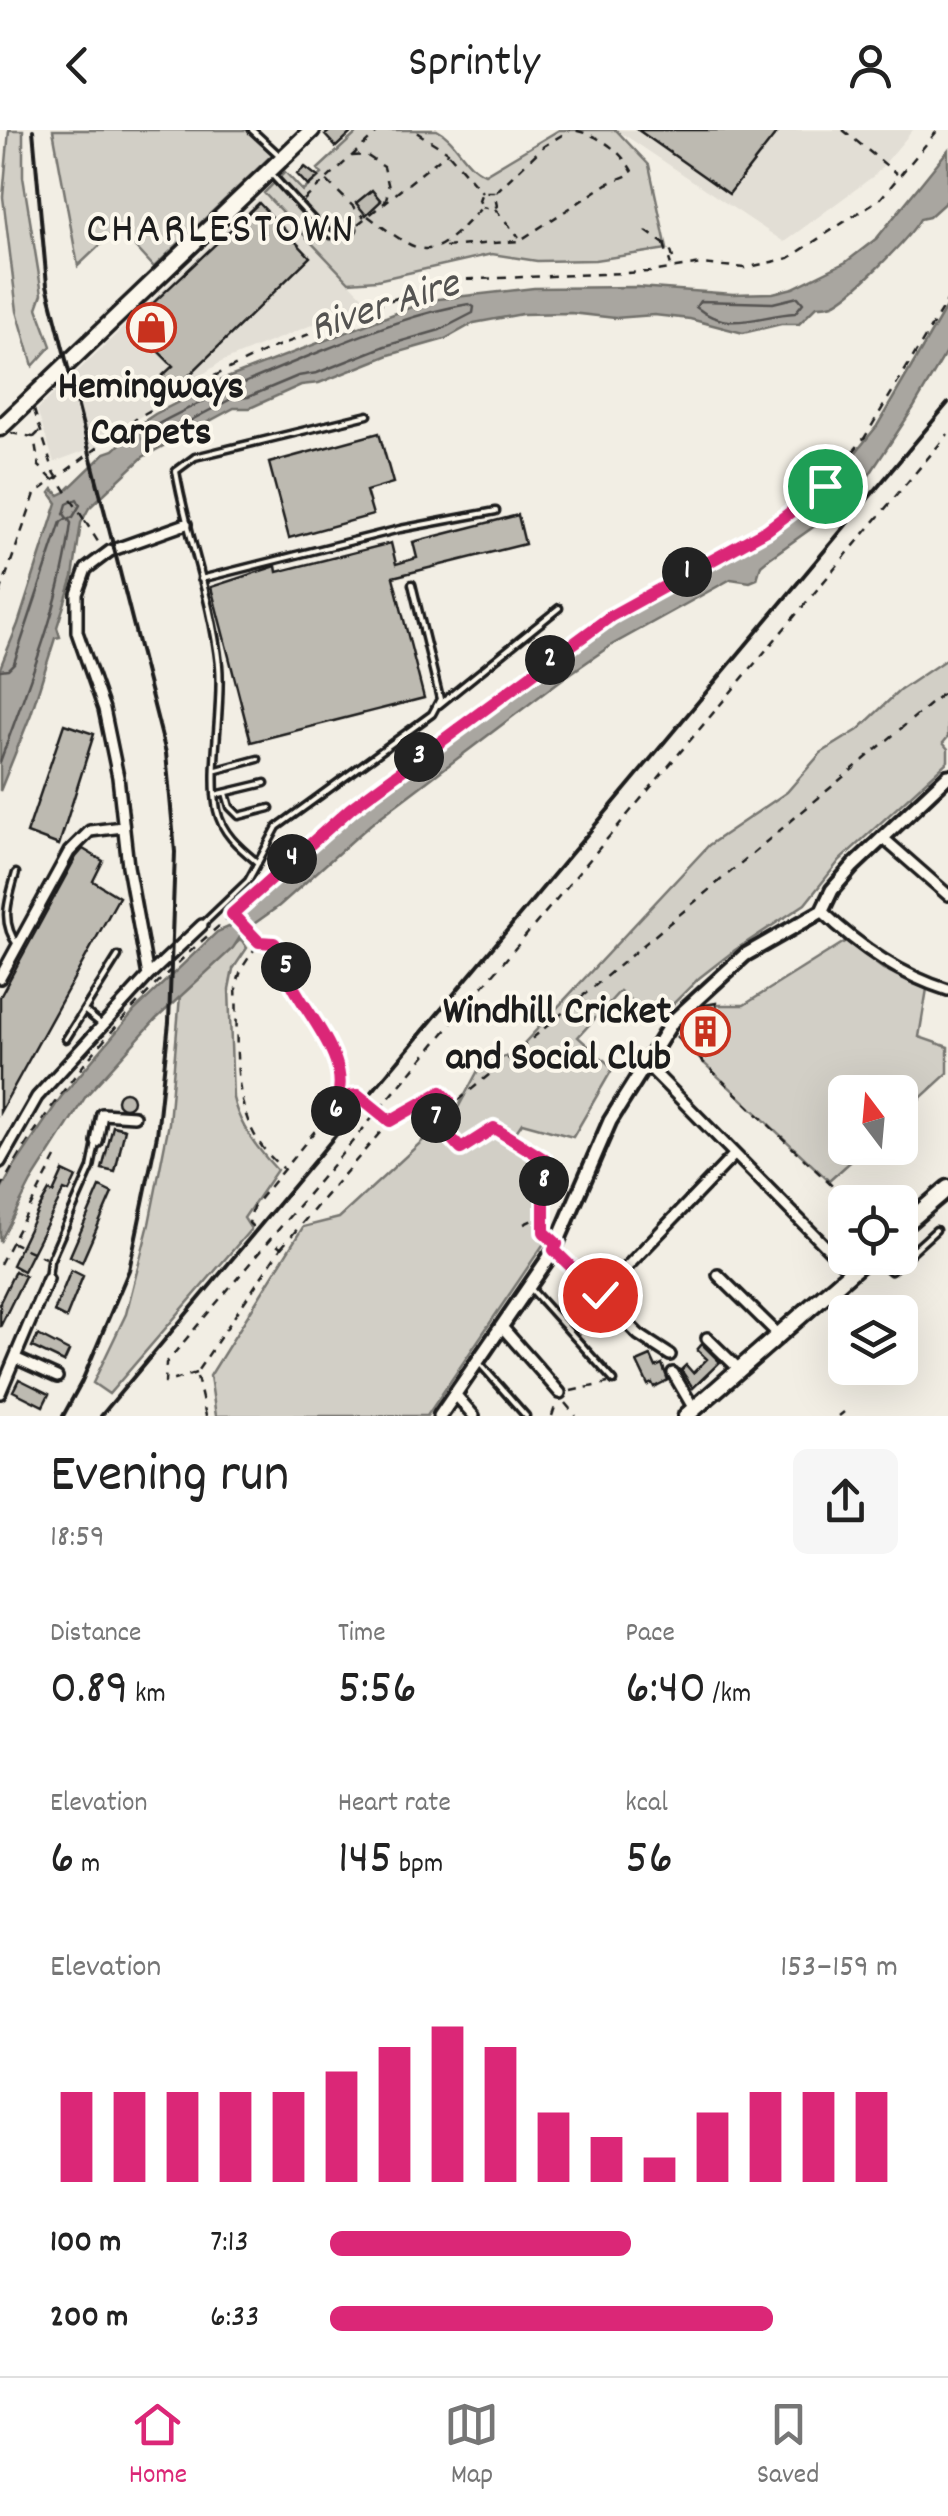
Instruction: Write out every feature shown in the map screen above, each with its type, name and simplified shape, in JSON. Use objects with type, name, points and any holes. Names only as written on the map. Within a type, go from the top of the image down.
[{"type":"main road","points":[[1,427],[283,158],[302,133]]},
{"type":"main road","points":[[918,1214],[948,1188]]},
{"type":"main road","points":[[690,1412],[848,1275]]},
{"type":"street","points":[[148,976],[118,777],[104,708],[78,632],[77,594],[86,569],[106,554],[186,524]]},
{"type":"street","points":[[440,1416],[555,1247],[610,1122],[668,1028],[745,955],[822,911],[832,890],[948,776]]},
{"type":"street","points":[[0,978],[69,852],[90,831],[123,827]]},
{"type":"street","points":[[883,838],[948,895]]},
{"type":"street","points":[[822,911],[868,951],[948,990]]},
{"type":"street","points":[[0,1162],[37,1097],[101,1024],[202,926]]},
{"type":"street","points":[[644,1062],[828,1249]]},
{"type":"street","points":[[96,1142],[102,1114],[134,1116]]},
{"type":"street","points":[[600,1295],[734,1155]]},
{"type":"street","points":[[555,1247],[639,1335],[670,1355]]},
{"type":"street","points":[[718,1275],[779,1335]]},
{"type":"street","points":[[0,1393],[48,1279]]},
{"type":"street","points":[[502,1327],[560,1393]]},
{"type":"street","points":[[707,1338],[740,1370]]},
{"type":"street","points":[[15,1358],[57,1377]]},
{"type":"street","points":[[673,1372],[690,1412]]},
{"type":"street","points":[[455,1394],[474,1416]]},
{"type":"lane","points":[[252,130],[283,158]]},
{"type":"lane","points":[[269,171],[332,235],[353,229]]},
{"type":"lane","points":[[258,863],[224,830],[217,810],[219,668],[176,471],[196,457],[368,415]]},
{"type":"lane","points":[[202,579],[400,529],[496,511]]},
{"type":"lane","points":[[202,926],[248,881],[277,826],[436,708],[440,700],[412,584]]},
{"type":"lane","points":[[436,708],[560,608]]},
{"type":"lane","points":[[217,770],[258,760]]},
{"type":"lane","points":[[216,796],[265,783]]},
{"type":"lane","points":[[226,793],[238,816],[270,808]]},
{"type":"lane","points":[[16,873],[3,921],[5,932],[18,946]]},
{"type":"lane","points":[[232,914],[250,934]]},
{"type":"lane","points":[[66,1039],[118,956]]},
{"type":"lane","points":[[85,1012],[101,1024]]},
{"type":"lane","points":[[48,1279],[50,1261],[92,1168],[96,1142]]},
{"type":"lane","points":[[918,1247],[936,1230]]},
{"type":"lane","points":[[529,1287],[614,1381]]},
{"type":"lane","points":[[478,1361],[526,1416]]},
{"type":"path","points":[[300,204],[380,130]]},
{"type":"path","points":[[326,180],[366,217],[417,249],[504,244],[521,239],[607,184],[633,173],[627,161],[608,143],[572,130],[544,146],[495,192],[482,192],[448,152],[413,130]]},
{"type":"path","points":[[843,130],[898,175]]},
{"type":"path","points":[[0,593],[35,494],[165,401],[270,349],[415,290],[451,280],[650,272],[702,264],[745,268],[789,258],[881,198],[938,130]]},
{"type":"path","points":[[353,229],[448,152]]},
{"type":"path","points":[[350,156],[366,155],[384,167],[389,188],[384,206]]},
{"type":"path","points":[[482,192],[482,207]]},
{"type":"path","points":[[494,208],[498,202],[495,192]]},
{"type":"path","points":[[482,207],[494,208],[521,239]]},
{"type":"path","points":[[444,246],[482,207]]},
{"type":"path","points":[[646,231],[670,248],[673,266]]},
{"type":"path","points":[[0,1189],[50,1109],[160,980],[351,808],[611,616],[767,530],[825,486],[865,438],[948,300]]},
{"type":"path","points":[[30,399],[54,472],[106,554]]},
{"type":"path","points":[[1,427],[12,434],[34,437]]},
{"type":"path","points":[[34,437],[40,430]]},
{"type":"path","points":[[434,1120],[449,1100],[441,1092],[388,1119],[280,1248],[196,1373],[165,1382],[166,1363],[948,434]]},
{"type":"path","points":[[34,437],[39,466],[52,480]]},
{"type":"path","points":[[434,1120],[948,688]]},
{"type":"path","points":[[250,934],[259,942],[279,946],[292,983],[331,1048],[340,1085],[340,1097],[332,1110],[254,1207],[249,1223],[254,1227]]},
{"type":"path","points":[[259,942],[242,968],[236,986],[241,1108],[267,1156],[283,1168]]},
{"type":"path","points":[[668,1028],[831,1185]]},
{"type":"path","points":[[332,1110],[350,1096],[362,1097],[396,1126]]},
{"type":"path","points":[[434,1120],[461,1149],[494,1128],[544,1159],[544,1232],[555,1247]]},
{"type":"path","points":[[0,1264],[56,1158]]},
{"type":"path","points":[[524,1224],[544,1222]]},
{"type":"path","points":[[10,1242],[50,1261]]},
{"type":"path","points":[[276,1244],[280,1248]]},
{"type":"path","points":[[196,1373],[206,1416]]},
{"type":"path","points":[[560,1393],[614,1381]]},
{"type":"path","points":[[552,1416],[560,1393]]},
{"type":"path","points":[[560,1393],[576,1416]]},
{"type":"path","points":[[839,1416],[844,1412]]},
{"type":"shaded area","points":[[9,130],[23,130],[23,177],[42,294],[37,308],[51,346],[33,366],[17,311],[3,197]]},
{"type":"shaded area","points":[[53,130],[247,130],[274,153],[154,267],[118,228],[78,266]]},
{"type":"shaded area","points":[[360,130],[437,130],[485,174],[559,130],[616,130],[649,165],[667,249],[595,260],[537,261],[492,254],[377,280],[349,282],[264,193],[285,172],[303,191],[322,174],[318,169]]},
{"type":"shaded area","points":[[617,130],[913,130],[875,175],[784,242]]},
{"type":"shaded area","points":[[264,193],[368,302],[221,362],[97,446],[54,462],[37,410]]},
{"type":"shaded area","points":[[948,658],[948,737],[943,743],[948,749],[948,761],[840,860],[805,904],[699,978],[655,1022],[620,991],[578,1037],[613,1068],[573,1137],[522,1123],[510,1141],[556,1168],[547,1239],[427,1416],[216,1416],[210,1376],[303,1227],[339,1218],[458,1108],[482,1063],[513,1055],[709,845],[787,792],[821,753],[858,730],[899,691]]},
{"type":"shaded area","points":[[241,939],[247,948],[233,969],[229,989],[233,1098],[250,1137],[277,1170],[244,1218],[251,1229],[109,1394],[93,1383],[126,1314],[149,1224],[169,1123],[180,996]]},
{"type":"shaded area","points":[[846,941],[883,969],[927,989],[919,1037],[948,1047],[948,1073],[918,1100],[918,1075],[828,1075],[828,1165],[847,1165],[829,1181],[691,1051],[719,1054],[716,1005],[744,1005]]},
{"type":"water","name":"River Aire","points":[[948,150],[948,200],[929,217],[920,219],[893,252],[853,290],[833,304],[817,306],[799,324],[743,333],[690,319],[571,313],[522,314],[474,323],[445,339],[389,355],[319,383],[301,385],[250,408],[234,408],[143,457],[89,508],[81,523],[73,577],[57,627],[60,637],[55,638],[31,714],[0,791],[0,668],[57,503],[50,493],[53,489],[59,495],[65,492],[143,422],[222,380],[430,300],[534,288],[637,287],[733,294],[793,288],[846,262],[877,238]]},
{"type":"water","points":[[948,304],[948,349],[854,498],[761,565],[757,579],[731,579],[610,646],[561,680],[371,824],[279,906],[244,931],[233,948],[156,1019],[86,1096],[31,1182],[0,1242],[0,1192],[14,1167],[61,1097],[135,1010],[217,932],[238,923],[260,893],[293,862],[396,777],[612,620],[657,592],[764,537],[818,499],[877,426]]},
{"type":"building","points":[[331,130],[354,130],[336,147],[325,135]]},
{"type":"building","points":[[638,130],[779,130],[729,194]]},
{"type":"building","points":[[305,167],[318,177],[308,186],[297,174]]},
{"type":"building","points":[[372,190],[381,201],[366,215],[356,203]]},
{"type":"building","points":[[259,203],[310,257],[164,400],[151,386],[173,366],[131,324]]},
{"type":"building","points":[[379,433],[393,483],[366,491],[373,515],[289,538],[269,463]]},
{"type":"building","points":[[518,515],[525,544],[393,577],[424,698],[251,742],[211,587],[276,566],[277,572],[391,543],[396,564],[417,558],[413,542]]},
{"type":"building","points":[[64,724],[94,734],[59,845],[27,833]]},
{"type":"building","points":[[83,849],[103,861],[93,881],[119,897],[0,1112],[0,997]]},
{"type":"building","name":"Windhill Cricket and Social Club","points":[[716,1003],[719,1050],[695,1048],[694,1015],[706,1015],[705,1005]]},
{"type":"building","points":[[125,1092],[133,1100],[125,1108],[117,1100]]},
{"type":"building","points":[[113,1126],[125,1129],[115,1172],[102,1169]]},
{"type":"building","points":[[63,1171],[76,1177],[69,1192],[64,1190],[23,1271],[12,1265],[38,1210],[49,1191],[53,1193]]},
{"type":"building","points":[[100,1187],[112,1193],[82,1262],[70,1256]]},
{"type":"building","points":[[71,1270],[83,1276],[66,1318],[54,1312]]},
{"type":"building","points":[[15,1271],[25,1276],[0,1327],[0,1302]]},
{"type":"building","points":[[38,1335],[69,1351],[64,1362],[32,1347]]},
{"type":"building","points":[[702,1344],[720,1362],[693,1388],[681,1370],[686,1365],[693,1373],[707,1359],[697,1350]]},
{"type":"building","points":[[651,1356],[656,1367],[662,1364],[668,1380],[654,1387],[652,1383],[648,1385],[637,1362]]},
{"type":"building","points":[[19,1379],[49,1394],[43,1406],[13,1391]]},
{"type":"railway","points":[[33,130],[47,285],[166,753],[175,852],[169,1022],[157,1135],[129,1270],[63,1416]]},
{"type":"railway","points":[[101,1416],[948,403]]},
{"type":"place","name":"Hemingways Carpets","points":[[151,328]]},
{"type":"place","name":"Windhill Cricket and Social Club","points":[[706,1031]]},
{"type":"district","name":"CHARLESTOWN","points":[[221,225]]},
{"type":"route","points":[[600,1295],[554,1250],[557,1244],[544,1232],[544,1159],[494,1128],[461,1149],[434,1120],[449,1100],[441,1092],[390,1121],[358,1095],[350,1096],[332,1110],[340,1097],[340,1085],[331,1048],[292,983],[282,951],[274,943],[259,942],[232,914],[351,808],[611,616],[767,530],[825,486]]}]
